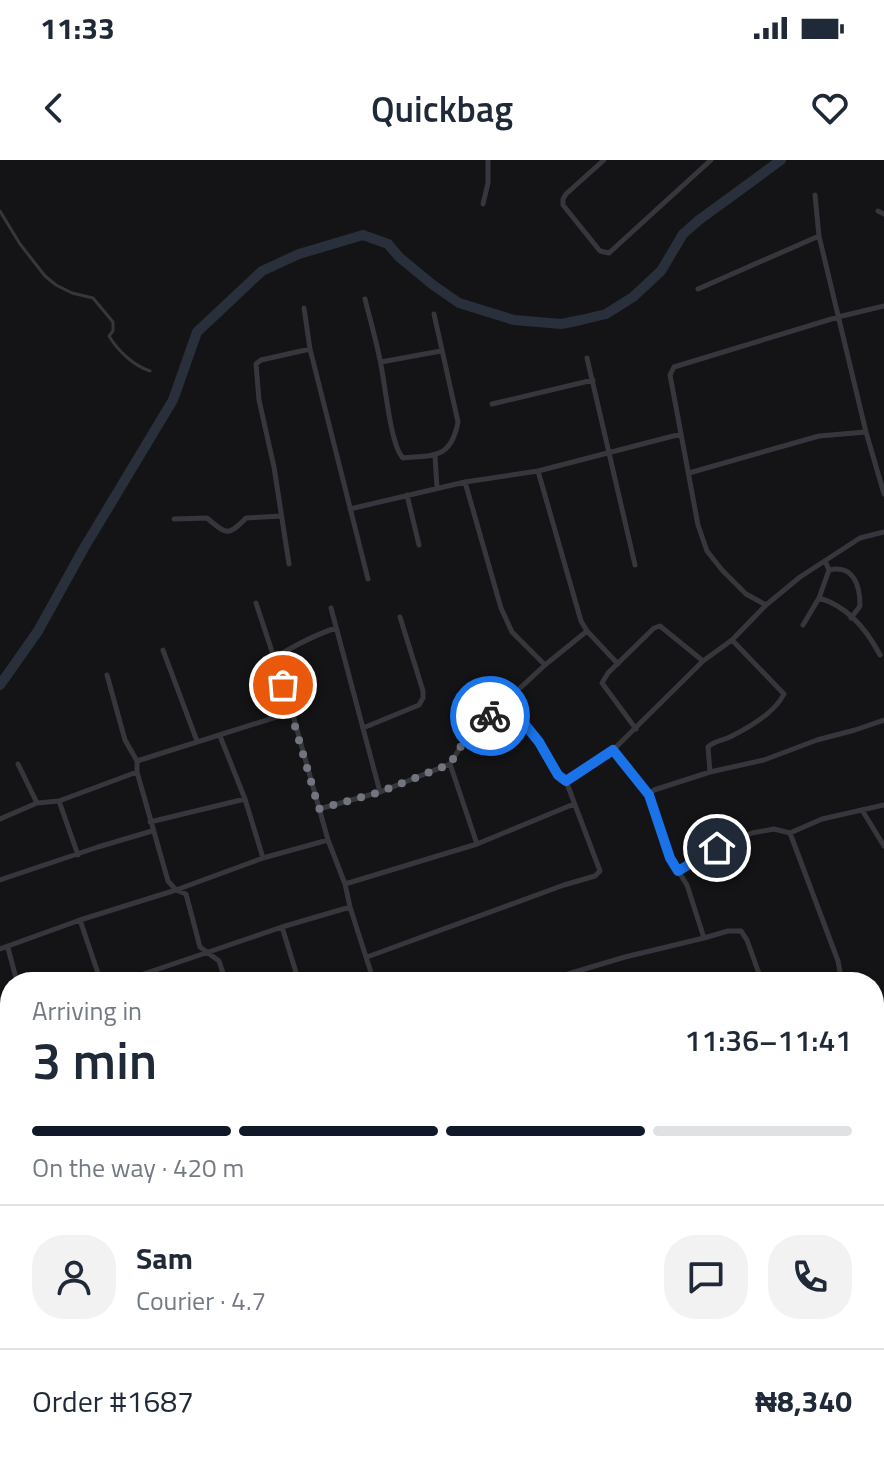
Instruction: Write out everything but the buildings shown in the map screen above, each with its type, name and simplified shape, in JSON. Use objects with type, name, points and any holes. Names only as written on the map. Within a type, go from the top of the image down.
[{"type":"street","points":[[483,204],[488,183],[488,160]]},
{"type":"street","points":[[604,160],[563,199],[563,205],[604,253],[609,253],[710,160]]},
{"type":"street","points":[[815,195],[819,236],[884,494]]},
{"type":"street","points":[[0,211],[37,268],[56,285],[93,298],[113,322],[113,331],[109,336],[113,343],[121,353],[150,371]]},
{"type":"street","points":[[698,289],[819,236]]},
{"type":"street","points":[[365,299],[381,362],[398,453],[403,458],[435,456],[455,438],[458,422],[434,314]]},
{"type":"street","points":[[766,605],[746,594],[707,551],[698,525],[670,375],[674,367],[884,306]]},
{"type":"street","points":[[304,308],[310,349],[368,579]]},
{"type":"street","points":[[289,564],[274,467],[259,400],[256,364],[261,360],[310,349]]},
{"type":"street","points":[[381,362],[441,351]]},
{"type":"street","points":[[587,358],[635,565]]},
{"type":"street","points":[[492,404],[593,380]]},
{"type":"street","points":[[689,473],[819,436],[866,432]]},
{"type":"street","points":[[350,509],[465,482],[538,471],[681,434]]},
{"type":"street","points":[[435,456],[437,488]]},
{"type":"street","points":[[538,471],[581,621],[618,664]]},
{"type":"street","points":[[465,482],[501,608],[512,632],[545,665]]},
{"type":"street","points":[[407,495],[419,545]]},
{"type":"street","points":[[174,519],[207,518],[222,530],[233,531],[246,518],[281,516]]},
{"type":"street","points":[[566,781],[613,750],[703,661],[732,640],[766,605],[800,577],[860,538],[884,532]]},
{"type":"street","points":[[803,625],[819,598],[829,570],[825,561]]},
{"type":"street","points":[[829,570],[842,570],[857,582],[860,606],[851,618]]},
{"type":"street","points":[[819,598],[835,604],[860,624],[880,655]]},
{"type":"street","points":[[256,603],[371,972]]},
{"type":"street","points":[[331,608],[380,792]]},
{"type":"street","points":[[363,728],[419,705],[423,698],[400,617]]},
{"type":"street","points":[[636,729],[602,683],[608,673],[654,628],[660,626],[703,661]]},
{"type":"street","points":[[274,658],[309,638],[336,628]]},
{"type":"street","points":[[319,809],[380,792],[450,764],[478,727],[587,631]]},
{"type":"street","points":[[710,772],[708,747],[714,741],[730,738],[757,720],[784,694],[732,640]]},
{"type":"street","points":[[163,650],[197,741]]},
{"type":"street","points":[[107,675],[125,740],[137,761],[152,831],[168,881],[176,890],[186,894],[200,947],[219,961],[223,972]]},
{"type":"street","points":[[367,957],[595,876],[600,871],[566,781],[558,775],[539,742],[506,701]]},
{"type":"street","points":[[137,761],[292,712]]},
{"type":"street","points":[[649,795],[654,790],[710,772],[764,760],[884,720]]},
{"type":"street","points":[[220,736],[245,799],[263,858]]},
{"type":"street","points":[[613,750],[649,795],[670,858],[687,885],[704,938]]},
{"type":"street","points":[[18,764],[37,803]]},
{"type":"street","points":[[450,764],[477,844]]},
{"type":"street","points":[[0,819],[37,803],[59,801],[137,772]]},
{"type":"street","points":[[150,822],[245,799]]},
{"type":"street","points":[[59,801],[78,855]]},
{"type":"street","points":[[345,884],[477,844],[574,804]]},
{"type":"street","points":[[678,871],[717,848],[752,833],[774,829],[790,833],[822,819],[884,805]]},
{"type":"street","points":[[862,810],[884,846]]},
{"type":"street","points":[[0,880],[152,831]]},
{"type":"street","points":[[790,833],[840,972]]},
{"type":"street","points":[[0,949],[263,858],[328,840]]},
{"type":"street","points":[[149,972],[350,907]]},
{"type":"street","points":[[80,920],[98,972]]},
{"type":"street","points":[[282,927],[296,972]]},
{"type":"street","points":[[575,972],[728,931],[741,931],[758,972]]},
{"type":"street","points":[[8,948],[14,972]]},
{"type":"waterway","points":[[0,685],[38,631],[173,400],[197,332],[262,271],[299,254],[363,235],[388,244],[399,257],[459,303],[514,320],[561,324],[581,320],[606,314],[633,297],[661,271],[683,234],[781,160]]},
{"type":"way so far","points":[[283,685],[319,809],[380,792],[450,764],[463,743],[490,716]]},
{"type":"route","points":[[490,716],[506,701],[539,742],[558,775],[566,781],[613,750],[649,795],[670,858],[678,871],[717,848]]}]
